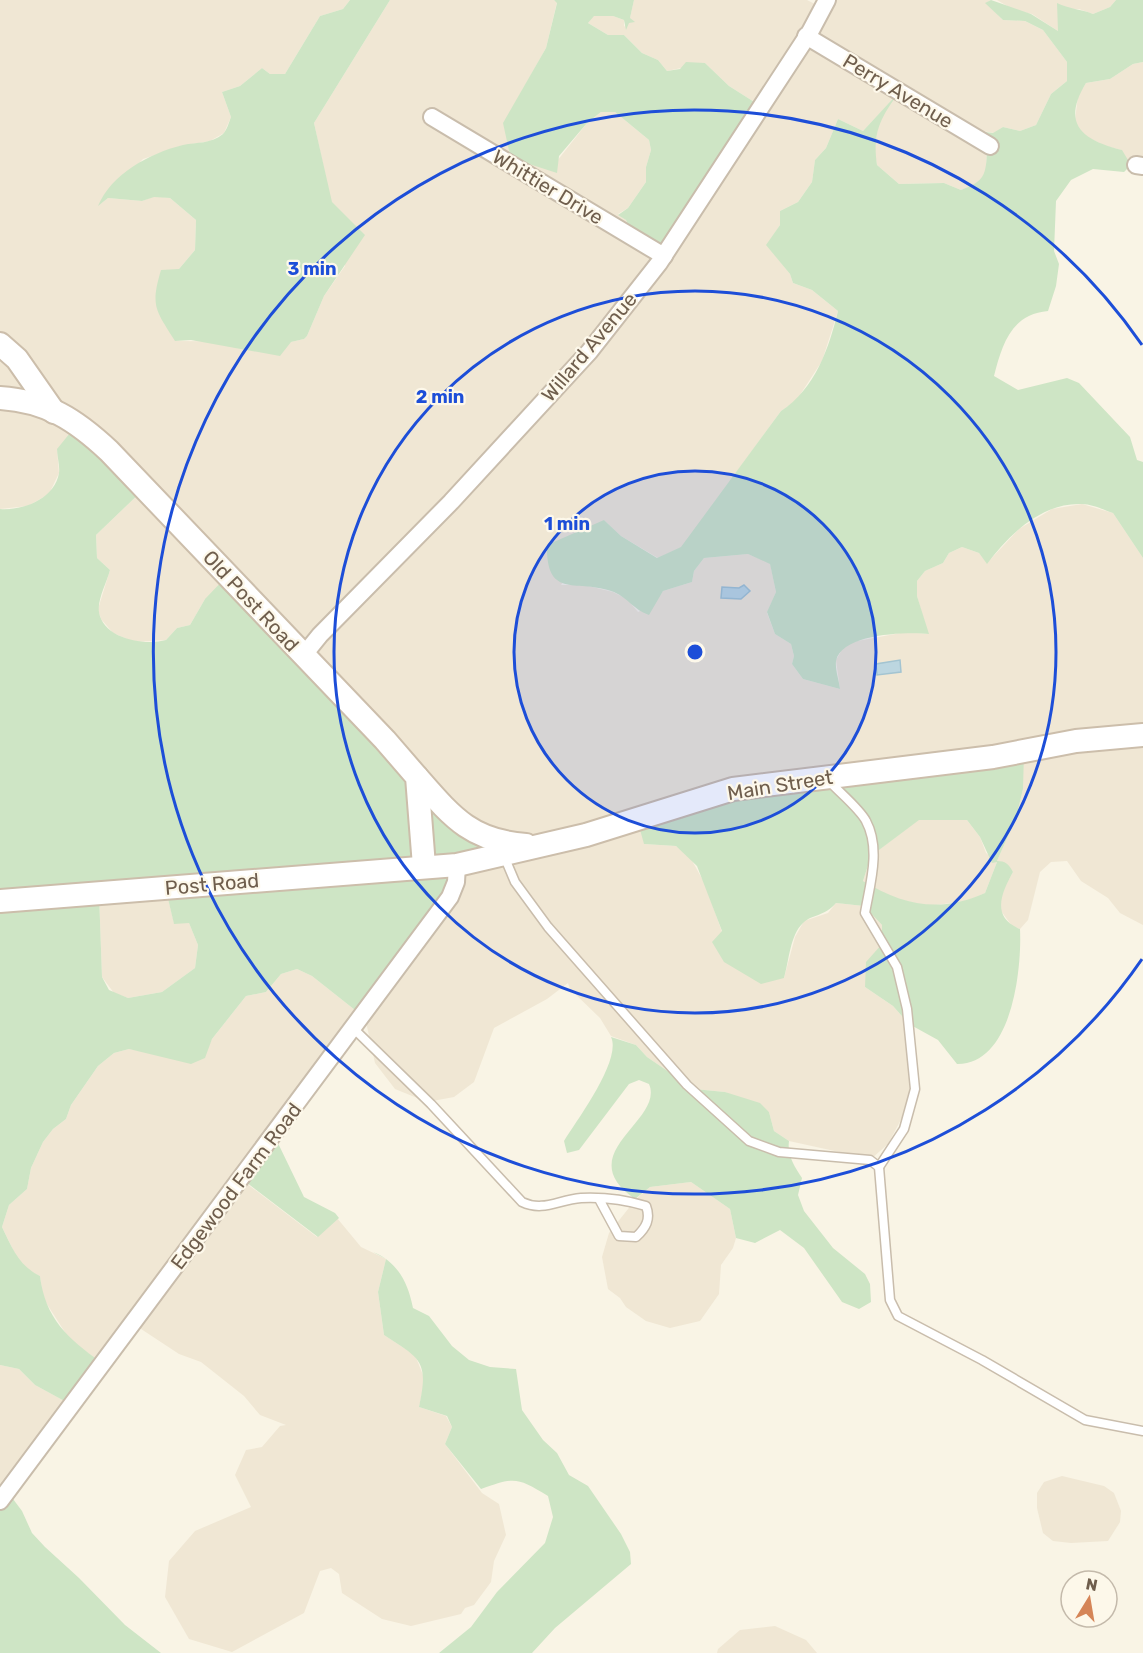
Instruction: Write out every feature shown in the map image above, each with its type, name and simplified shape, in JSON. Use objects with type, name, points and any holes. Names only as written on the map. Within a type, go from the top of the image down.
[{"type":"main road","points":[[0,344],[17,359],[54,412]]},
{"type":"main road","name":"Old Post Road","points":[[0,398],[21,399],[80,423],[462,824],[483,837],[504,843],[543,846]]},
{"type":"main road","name":"Main Street","points":[[424,866],[457,865],[504,856],[733,789],[993,758],[1076,741],[1143,735]]},
{"type":"main road","points":[[417,777],[424,866]]},
{"type":"main road","name":"Post Road","points":[[0,901],[424,866]]},
{"type":"street","name":"Willard Avenue","points":[[303,656],[451,502],[589,352],[664,256],[827,0]]},
{"type":"street","name":"Perry Avenue","points":[[806,36],[990,146]]},
{"type":"street","name":"Whittier Drive","points":[[432,117],[664,256]]},
{"type":"street","name":"Edgewood Farm Road","points":[[0,1501],[450,897],[456,882],[457,865]]},
{"type":"lane","points":[[826,777],[866,819],[873,839],[873,864],[865,913],[897,967],[913,1052],[915,1089],[904,1129],[879,1167],[890,1300],[898,1316],[982,1360],[1085,1420],[1143,1431]]},
{"type":"lane","points":[[504,856],[515,882],[548,927],[687,1085],[749,1141],[779,1152],[870,1160],[879,1167]]},
{"type":"lane","points":[[353,1028],[431,1104],[522,1202],[534,1208],[583,1198],[599,1199],[627,1201],[646,1206],[649,1214],[647,1224],[636,1237],[619,1236],[599,1199]]},
{"type":"shaded area","points":[[0,0],[350,0],[343,9],[320,16],[285,74],[270,74],[262,68],[240,86],[222,92],[231,117],[224,133],[210,141],[182,146],[143,159],[99,205],[108,198],[142,201],[154,196],[170,198],[196,220],[195,250],[179,269],[175,341],[291,342],[307,336],[324,296],[345,266],[314,123],[390,0],[554,0],[557,2],[546,48],[504,123],[513,168],[526,163],[557,161],[587,123],[601,112],[615,112],[649,140],[651,150],[646,167],[646,182],[628,208],[618,214],[626,220],[631,232],[759,105],[729,86],[705,63],[667,71],[658,60],[642,53],[624,35],[608,35],[588,23],[593,16],[613,16],[624,20],[624,27],[630,18],[634,0],[807,0],[821,7],[824,0],[991,0],[986,3],[1003,20],[1025,21],[1043,30],[1067,62],[1067,81],[1051,94],[1036,125],[1020,131],[1003,127],[994,133],[964,128],[987,150],[986,171],[978,184],[961,190],[944,183],[899,184],[877,165],[874,148],[880,118],[895,97],[863,131],[838,119],[826,148],[815,160],[812,182],[798,202],[780,211],[780,225],[767,245],[790,274],[793,283],[812,290],[838,311],[822,361],[796,401],[781,411],[682,547],[658,558],[621,536],[604,520],[561,585],[584,585],[613,592],[627,599],[638,612],[652,606],[663,591],[692,582],[694,571],[704,558],[748,554],[770,563],[776,592],[767,613],[775,634],[791,644],[794,656],[792,664],[803,679],[840,689],[836,660],[843,648],[852,642],[906,632],[928,634],[917,596],[917,581],[925,571],[943,563],[949,553],[962,547],[979,553],[987,563],[1019,529],[1052,509],[1082,504],[1113,513],[1143,558],[1143,925],[1120,913],[1108,898],[1081,881],[1067,861],[1051,862],[1040,872],[1028,920],[1020,929],[1012,926],[1001,911],[1000,895],[1013,872],[997,862],[985,893],[967,901],[928,906],[889,897],[863,881],[871,856],[919,819],[967,820],[980,837],[986,853],[997,861],[1016,818],[1023,789],[644,844],[676,846],[690,857],[705,884],[722,932],[784,978],[795,937],[804,921],[828,913],[836,903],[864,906],[882,925],[882,944],[865,987],[893,1006],[909,1024],[916,1077],[905,1112],[888,1144],[871,1159],[789,1141],[774,1131],[769,1112],[725,1092],[694,1089],[647,1057],[636,1045],[611,1036],[600,1018],[570,989],[568,983],[547,999],[494,1028],[474,1082],[454,1097],[427,1102],[395,1089],[375,1063],[364,1013],[487,836],[205,599],[190,625],[177,628],[166,640],[134,642],[113,633],[101,619],[98,609],[110,570],[97,558],[96,535],[145,488],[57,449],[59,473],[49,494],[28,506],[0,509]]},
{"type":"shaded area","points":[[997,0],[1116,0],[1110,7],[1093,14],[1079,9],[1068,9],[1058,31],[1032,14],[1014,10]]},
{"type":"shaded area","points":[[1143,62],[1143,167],[1131,165],[1121,150],[1102,145],[1080,133],[1075,120],[1078,96],[1086,83],[1110,79],[1133,64]]},
{"type":"shaded area","points":[[165,886],[174,923],[189,923],[198,945],[195,968],[162,992],[128,998],[114,993],[102,977],[99,893]]},
{"type":"shaded area","points":[[297,969],[312,976],[360,1014],[242,1180],[317,1237],[337,1218],[361,1247],[386,1259],[378,1292],[384,1335],[415,1355],[425,1380],[419,1407],[446,1416],[452,1427],[445,1444],[482,1493],[499,1504],[506,1535],[494,1561],[491,1582],[474,1605],[465,1608],[461,1614],[411,1626],[382,1619],[342,1593],[339,1574],[331,1568],[320,1571],[304,1613],[232,1652],[189,1639],[165,1597],[169,1561],[195,1531],[251,1507],[235,1475],[246,1450],[262,1447],[280,1426],[286,1425],[260,1415],[244,1396],[201,1362],[179,1354],[135,1325],[96,1359],[70,1340],[43,1298],[40,1276],[29,1271],[17,1258],[2,1227],[9,1205],[27,1189],[31,1168],[43,1142],[53,1129],[66,1119],[71,1105],[98,1066],[114,1053],[129,1049],[153,1053],[206,1051],[212,1039],[246,996],[266,992],[281,974]]},
{"type":"shaded area","points":[[691,1182],[730,1209],[736,1238],[733,1248],[721,1265],[719,1294],[700,1321],[670,1328],[646,1321],[626,1307],[620,1298],[608,1289],[602,1257],[609,1233],[636,1199],[650,1187]]},
{"type":"shaded area","points":[[0,1365],[19,1369],[35,1385],[68,1403],[0,1498]]},
{"type":"shaded area","points":[[1062,1476],[1104,1486],[1114,1493],[1121,1511],[1120,1522],[1108,1541],[1071,1543],[1053,1541],[1043,1533],[1037,1508],[1037,1493],[1044,1482]]},
{"type":"shaded area","points":[[775,1626],[806,1640],[817,1653],[717,1653],[718,1649],[740,1630]]},
{"type":"green space","points":[[350,0],[390,0],[314,123],[332,202],[365,235],[324,296],[307,336],[291,342],[280,356],[191,340],[175,341],[159,315],[156,292],[161,270],[179,269],[195,250],[196,220],[170,198],[154,197],[142,201],[108,198],[98,206],[112,184],[145,159],[183,145],[209,141],[223,134],[231,117],[222,92],[240,86],[262,68],[270,74],[285,74],[320,16],[343,9]]},
{"type":"green space","points":[[554,0],[634,0],[630,18],[635,22],[629,23],[626,30],[624,20],[613,16],[594,16],[588,23],[608,35],[624,35],[642,53],[658,60],[667,71],[680,69],[686,62],[705,63],[729,86],[759,105],[665,252],[631,232],[626,220],[618,215],[628,208],[646,182],[646,167],[651,150],[649,140],[615,112],[601,112],[587,123],[559,156],[557,173],[526,163],[513,169],[503,123],[546,48],[557,3]]},
{"type":"green space","points":[[991,0],[1031,14],[1058,31],[1057,3],[1093,14],[1110,7],[1116,0],[1143,0],[1143,62],[1133,64],[1110,79],[1086,83],[1075,109],[1076,120],[1086,135],[1122,150],[1131,165],[1124,172],[1093,169],[1071,180],[1056,201],[1054,251],[1059,264],[1056,286],[1048,311],[1035,313],[1025,318],[1010,333],[994,376],[1018,390],[1067,378],[1079,383],[1130,437],[1137,460],[1143,462],[1143,558],[1113,513],[1082,504],[1054,508],[1028,522],[1016,531],[987,564],[979,553],[962,547],[949,553],[943,563],[925,571],[917,581],[917,596],[929,634],[906,633],[876,636],[850,645],[841,652],[836,661],[840,689],[803,679],[792,664],[794,656],[791,644],[775,634],[767,612],[776,592],[770,564],[748,554],[704,558],[694,571],[692,582],[663,591],[649,615],[614,592],[558,581],[552,574],[548,563],[547,545],[604,520],[621,536],[657,558],[681,547],[781,411],[793,402],[812,379],[825,353],[838,311],[812,290],[793,283],[790,274],[766,245],[780,225],[780,211],[798,202],[812,182],[815,160],[826,148],[838,119],[863,131],[900,91],[883,117],[877,134],[877,165],[899,184],[944,183],[961,190],[983,176],[987,150],[971,145],[962,129],[993,133],[1003,127],[1020,131],[1036,125],[1051,94],[1067,81],[1067,62],[1043,30],[1025,21],[1003,20],[985,3]]},
{"type":"green space","points":[[79,422],[145,488],[96,535],[97,558],[110,570],[99,607],[102,621],[108,629],[137,641],[166,640],[177,628],[190,625],[205,599],[229,574],[462,821],[531,844],[458,862],[457,879],[360,1014],[312,976],[297,969],[281,974],[266,992],[246,996],[212,1039],[205,1058],[191,1064],[129,1049],[114,1053],[98,1066],[71,1105],[66,1119],[53,1129],[43,1142],[31,1168],[27,1189],[9,1205],[2,1227],[21,1262],[40,1276],[47,1304],[60,1326],[78,1345],[101,1362],[68,1403],[35,1385],[19,1369],[0,1365],[0,509],[19,508],[45,496],[56,482],[59,473],[57,449]],"holes":[[[165,886],[174,924],[189,923],[198,945],[195,968],[162,992],[128,998],[109,990],[102,977],[99,893]]]},
{"type":"green space","points":[[1024,753],[1023,789],[1016,818],[997,861],[1006,864],[1013,872],[1002,896],[1001,904],[1005,918],[1020,929],[1019,967],[1015,990],[1002,1032],[990,1049],[976,1060],[957,1064],[938,1040],[909,1024],[893,1006],[865,987],[866,962],[882,944],[882,925],[864,906],[836,903],[832,908],[803,923],[795,934],[784,978],[761,984],[724,962],[712,942],[722,931],[697,866],[676,846],[644,844],[636,815]],"holes":[[[919,820],[967,820],[980,837],[992,863],[997,862],[985,893],[953,903],[922,904],[893,896],[863,881],[871,856]]]},
{"type":"green space","points":[[611,1037],[636,1045],[647,1057],[694,1089],[725,1092],[760,1103],[769,1112],[774,1131],[789,1141],[790,1156],[802,1178],[798,1195],[804,1211],[833,1248],[865,1274],[870,1284],[871,1302],[859,1309],[842,1302],[804,1248],[780,1230],[755,1243],[736,1238],[730,1209],[691,1182],[650,1187],[635,1199],[617,1182],[612,1167],[615,1152],[644,1111],[650,1098],[649,1084],[639,1080],[629,1084],[579,1150],[567,1153],[564,1141],[596,1090],[610,1060],[613,1047]]},
{"type":"green space","points":[[275,1137],[304,1197],[335,1213],[339,1218],[318,1237],[242,1179]]},
{"type":"green space","points":[[386,1259],[405,1282],[413,1308],[429,1316],[452,1346],[469,1360],[490,1367],[516,1369],[522,1410],[543,1440],[557,1453],[569,1475],[588,1486],[621,1534],[630,1552],[631,1564],[555,1628],[532,1653],[439,1653],[471,1627],[497,1592],[545,1543],[553,1517],[548,1496],[522,1482],[501,1482],[481,1489],[445,1444],[452,1427],[447,1416],[419,1407],[423,1380],[419,1363],[414,1356],[384,1335],[378,1292]]},
{"type":"green space","points":[[7,1491],[22,1511],[32,1533],[45,1547],[125,1625],[161,1653],[0,1653],[0,1498]]},
{"type":"water","points":[[744,585],[750,591],[741,599],[721,598],[722,587],[739,588]]},
{"type":"water","points":[[900,660],[901,672],[877,675],[876,664]]}]
